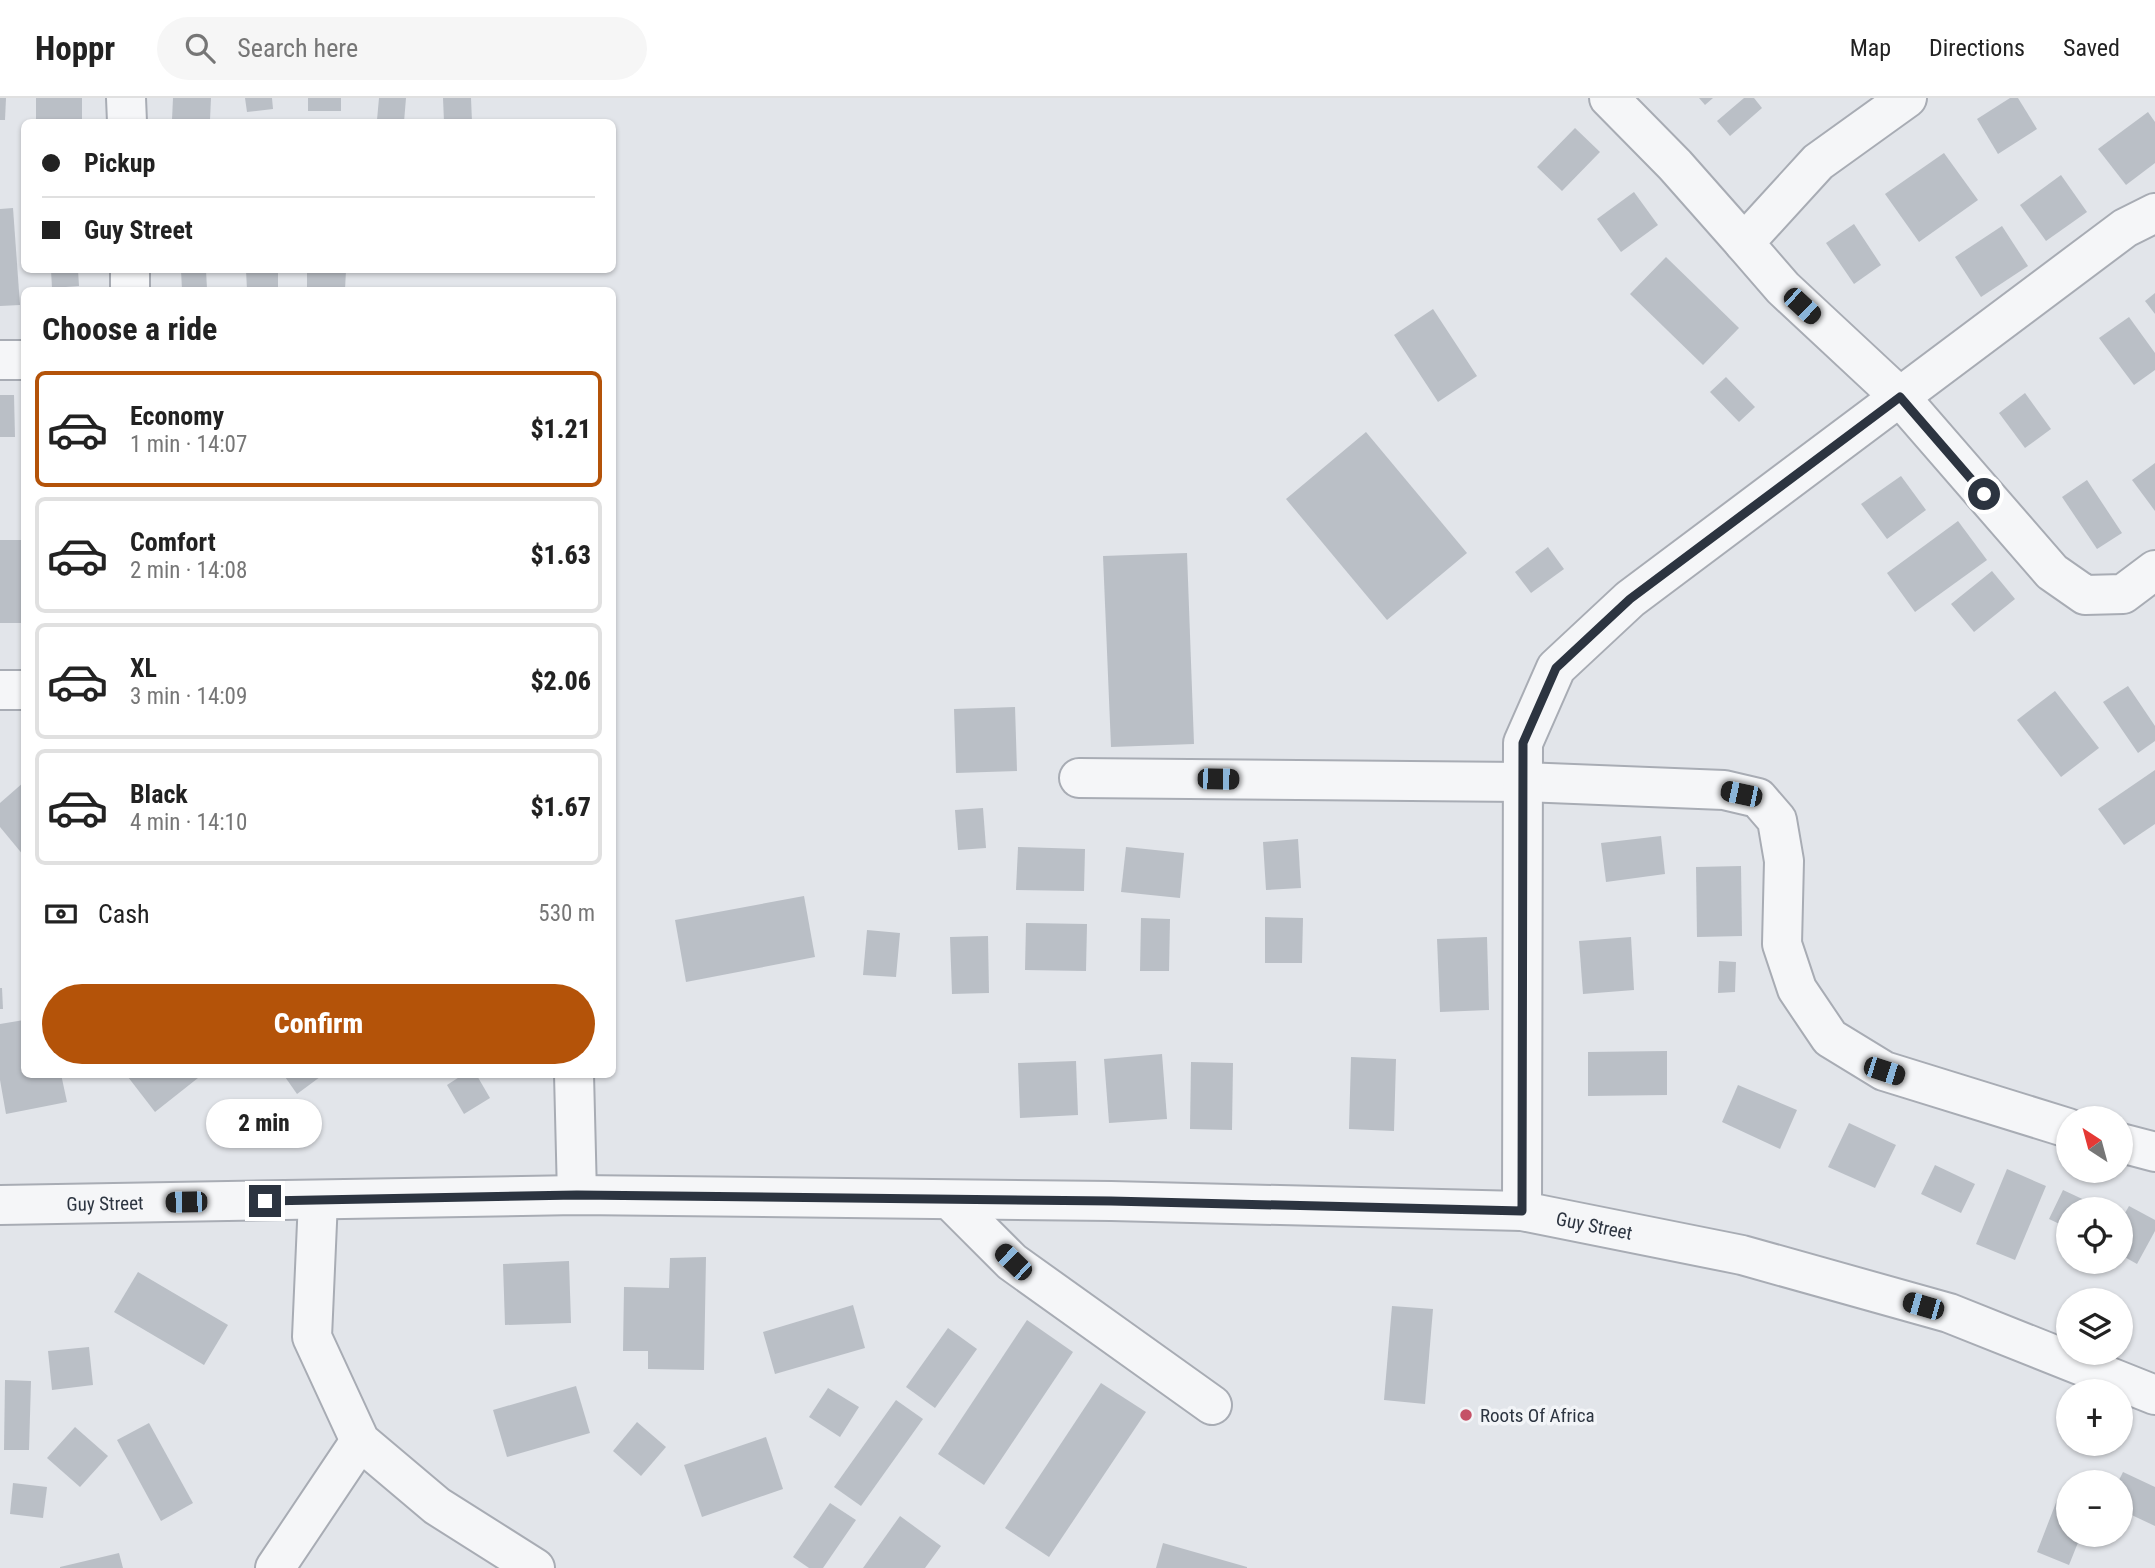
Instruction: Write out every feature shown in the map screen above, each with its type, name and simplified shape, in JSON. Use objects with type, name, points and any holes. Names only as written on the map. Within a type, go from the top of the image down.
[{"type":"street","points":[[126,98],[127,119]]},
{"type":"street","points":[[1609,98],[1675,165],[1783,288],[1900,397],[2052,572],[2085,595],[2123,594],[2155,570]]},
{"type":"street","points":[[1744,243],[1818,163],[1907,98]]},
{"type":"street","points":[[1522,1211],[1523,743],[1556,668],[1630,599],[2125,228],[2155,213]]},
{"type":"street","points":[[0,360],[21,360]]},
{"type":"street","points":[[0,690],[21,690]]},
{"type":"street","points":[[1079,778],[1523,782],[1724,790],[1758,798],[1777,820],[1784,861],[1782,944],[1797,989],[1830,1038],[1884,1071],[2056,1124]]},
{"type":"street","points":[[574,1078],[577,1195]]},
{"type":"street","points":[[2133,1146],[2155,1152]]},
{"type":"street","name":"Guy Street","points":[[0,1205],[577,1195],[1522,1211],[1742,1255],[1948,1313],[2155,1395]]},
{"type":"street","points":[[318,1200],[312,1337],[360,1441],[437,1506],[535,1568]]},
{"type":"street","points":[[950,1200],[1013,1262],[1212,1405]]},
{"type":"street","points":[[275,1568],[360,1441]]},
{"type":"building","points":[[0,98],[6,98],[5,120],[0,120]]},
{"type":"building","points":[[36,98],[82,98],[82,119],[36,119]]},
{"type":"building","points":[[173,98],[211,98],[210,119],[172,119]]},
{"type":"building","points":[[245,98],[272,98],[273,109],[247,112]]},
{"type":"building","points":[[308,98],[341,98],[341,111],[308,111]]},
{"type":"building","points":[[379,98],[406,98],[404,119],[377,119]]},
{"type":"building","points":[[443,98],[471,98],[472,119],[444,119]]},
{"type":"building","points":[[1699,98],[1713,98],[1705,105]]},
{"type":"building","points":[[1744,98],[1754,98],[1762,108],[1730,136],[1717,121]]},
{"type":"building","points":[[2010,98],[2018,98],[2037,129],[1998,154],[1977,119]]},
{"type":"building","points":[[2148,112],[2155,122],[2155,163],[2126,185],[2098,149]]},
{"type":"building","points":[[1575,128],[1600,152],[1562,191],[1537,167]]},
{"type":"building","points":[[1944,153],[1978,200],[1919,242],[1885,194]]},
{"type":"building","points":[[2061,175],[2087,212],[2046,241],[2020,205]]},
{"type":"building","points":[[1634,192],[1658,225],[1621,252],[1597,219]]},
{"type":"building","points":[[13,208],[20,305],[0,306],[0,209]]},
{"type":"building","points":[[1854,224],[1881,265],[1854,284],[1826,243]]},
{"type":"building","points":[[2002,226],[2028,266],[1981,297],[1955,257]]},
{"type":"building","points":[[1666,257],[1739,328],[1703,365],[1630,294]]},
{"type":"building","points":[[51,273],[78,273],[79,286],[52,287]]},
{"type":"building","points":[[181,273],[206,273],[207,287],[182,287]]},
{"type":"building","points":[[246,273],[278,273],[278,287],[247,287]]},
{"type":"building","points":[[307,273],[346,273],[345,287],[307,287]]},
{"type":"building","points":[[2155,293],[2155,314],[2145,301]]},
{"type":"building","points":[[1433,309],[1477,376],[1438,402],[1394,335]]},
{"type":"building","points":[[2129,317],[2155,353],[2155,370],[2134,385],[2099,338]]},
{"type":"building","points":[[1726,377],[1755,407],[1739,422],[1710,392]]},
{"type":"building","points":[[2025,393],[2051,429],[2025,448],[1999,413]]},
{"type":"building","points":[[0,395],[14,395],[15,437],[0,437]]},
{"type":"building","points":[[1366,432],[1467,553],[1387,620],[1286,499]]},
{"type":"building","points":[[2155,463],[2155,511],[2132,480]]},
{"type":"building","points":[[1901,476],[1926,510],[1887,539],[1861,504]]},
{"type":"building","points":[[2087,480],[2122,533],[2097,549],[2062,497]]},
{"type":"building","points":[[1958,521],[1987,560],[1915,612],[1887,573]]},
{"type":"building","points":[[0,540],[21,540],[21,623],[0,623]]},
{"type":"building","points":[[1548,547],[1564,569],[1531,593],[1515,572]]},
{"type":"building","points":[[1187,553],[1194,744],[1111,747],[1103,556]]},
{"type":"building","points":[[1992,571],[2015,599],[1974,632],[1951,604]]},
{"type":"building","points":[[2128,686],[2155,726],[2155,741],[2138,753],[2103,702]]},
{"type":"building","points":[[2055,691],[2099,748],[2061,777],[2017,720]]},
{"type":"building","points":[[1015,707],[1017,771],[956,773],[954,709]]},
{"type":"building","points":[[2155,770],[2155,824],[2124,845],[2098,809]]},
{"type":"building","points":[[21,785],[21,852],[0,827],[0,803]]},
{"type":"building","points":[[983,808],[986,848],[958,850],[955,810]]},
{"type":"building","points":[[1661,836],[1665,874],[1606,882],[1601,843]]},
{"type":"building","points":[[1298,839],[1301,888],[1266,890],[1263,842]]},
{"type":"building","points":[[1018,847],[1085,849],[1084,891],[1016,890]]},
{"type":"building","points":[[1126,847],[1184,853],[1180,898],[1121,892]]},
{"type":"building","points":[[1741,866],[1742,936],[1697,937],[1696,867]]},
{"type":"building","points":[[804,896],[815,957],[686,982],[675,920]]},
{"type":"building","points":[[1265,917],[1303,918],[1302,963],[1265,963]]},
{"type":"building","points":[[1141,918],[1170,919],[1169,971],[1140,971]]},
{"type":"building","points":[[1026,923],[1087,924],[1086,971],[1025,970]]},
{"type":"building","points":[[867,930],[900,933],[896,977],[863,975]]},
{"type":"building","points":[[988,936],[989,993],[952,994],[950,937]]},
{"type":"building","points":[[1487,937],[1489,1010],[1440,1012],[1437,939]]},
{"type":"building","points":[[1631,937],[1634,990],[1583,994],[1579,941]]},
{"type":"building","points":[[1719,961],[1736,962],[1735,992],[1718,993]]},
{"type":"building","points":[[2,988],[3,1009],[0,1009]]},
{"type":"building","points":[[21,1020],[21,1078],[62,1078],[67,1102],[6,1114],[0,1080],[0,1024]]},
{"type":"building","points":[[1667,1051],[1667,1095],[1588,1096],[1588,1052]]},
{"type":"building","points":[[1162,1054],[1167,1119],[1109,1123],[1104,1059]]},
{"type":"building","points":[[1351,1057],[1396,1059],[1394,1131],[1349,1129]]},
{"type":"building","points":[[1076,1061],[1078,1115],[1020,1118],[1018,1063]]},
{"type":"building","points":[[1191,1062],[1233,1063],[1232,1130],[1190,1129]]},
{"type":"building","points":[[129,1078],[198,1078],[155,1112]]},
{"type":"building","points":[[286,1078],[319,1078],[297,1094]]},
{"type":"building","points":[[458,1078],[478,1078],[490,1098],[464,1114],[447,1085]]},
{"type":"building","points":[[1738,1085],[1797,1110],[1780,1149],[1722,1122]]},
{"type":"building","points":[[1849,1123],[1896,1145],[1875,1188],[1828,1167]]},
{"type":"building","points":[[1935,1165],[1975,1184],[1961,1213],[1921,1194]]},
{"type":"building","points":[[2007,1169],[2046,1186],[2015,1260],[1976,1244]]},
{"type":"building","points":[[2063,1190],[2078,1197],[2060,1197]]},
{"type":"building","points":[[2056,1204],[2056,1222],[2049,1219]]},
{"type":"building","points":[[2133,1208],[2155,1220],[2155,1231],[2137,1264],[2133,1262]]},
{"type":"building","points":[[706,1257],[704,1370],[648,1369],[648,1351],[623,1351],[624,1287],[669,1288],[670,1258]]},
{"type":"building","points":[[569,1261],[571,1323],[505,1325],[503,1264]]},
{"type":"building","points":[[138,1272],[228,1325],[204,1365],[114,1312]]},
{"type":"building","points":[[853,1305],[865,1348],[775,1374],[763,1332]]},
{"type":"building","points":[[1392,1306],[1433,1309],[1425,1404],[1384,1400]]},
{"type":"building","points":[[1027,1320],[1073,1352],[984,1485],[938,1454]]},
{"type":"building","points":[[948,1328],[977,1349],[935,1408],[906,1387]]},
{"type":"building","points":[[89,1347],[93,1385],[52,1390],[48,1351]]},
{"type":"building","points":[[5,1380],[31,1381],[29,1450],[4,1450]]},
{"type":"building","points":[[1101,1383],[1146,1412],[1049,1557],[1005,1528]]},
{"type":"building","points":[[576,1386],[590,1433],[507,1457],[493,1410]]},
{"type":"building","points":[[828,1388],[859,1407],[840,1437],[809,1417]]},
{"type":"building","points":[[896,1400],[923,1419],[861,1506],[834,1487]]},
{"type":"building","points":[[637,1422],[666,1447],[641,1476],[613,1451]]},
{"type":"building","points":[[149,1423],[193,1503],[161,1521],[117,1440]]},
{"type":"building","points":[[75,1427],[108,1456],[80,1487],[47,1458]]},
{"type":"building","points":[[766,1437],[783,1489],[702,1517],[684,1465]]},
{"type":"building","points":[[2133,1477],[2155,1487],[2155,1526],[2133,1516]]},
{"type":"building","points":[[13,1483],[47,1487],[43,1518],[10,1514]]},
{"type":"building","points":[[830,1503],[856,1520],[823,1568],[809,1568],[793,1557]]},
{"type":"building","points":[[2056,1503],[2056,1547],[2076,1547],[2069,1565],[2037,1552]]},
{"type":"building","points":[[900,1516],[941,1546],[925,1568],[863,1568]]},
{"type":"building","points":[[1163,1543],[1247,1567],[1247,1568],[1156,1568]]},
{"type":"building","points":[[119,1553],[123,1568],[60,1568],[60,1567]]},
{"type":"place","name":"Roots Of Africa","points":[[1466,1415]]},
{"type":"route","points":[[265,1201],[577,1195],[1111,1201],[1522,1211],[1523,743],[1556,668],[1630,599],[1900,397],[1984,494]]}]
